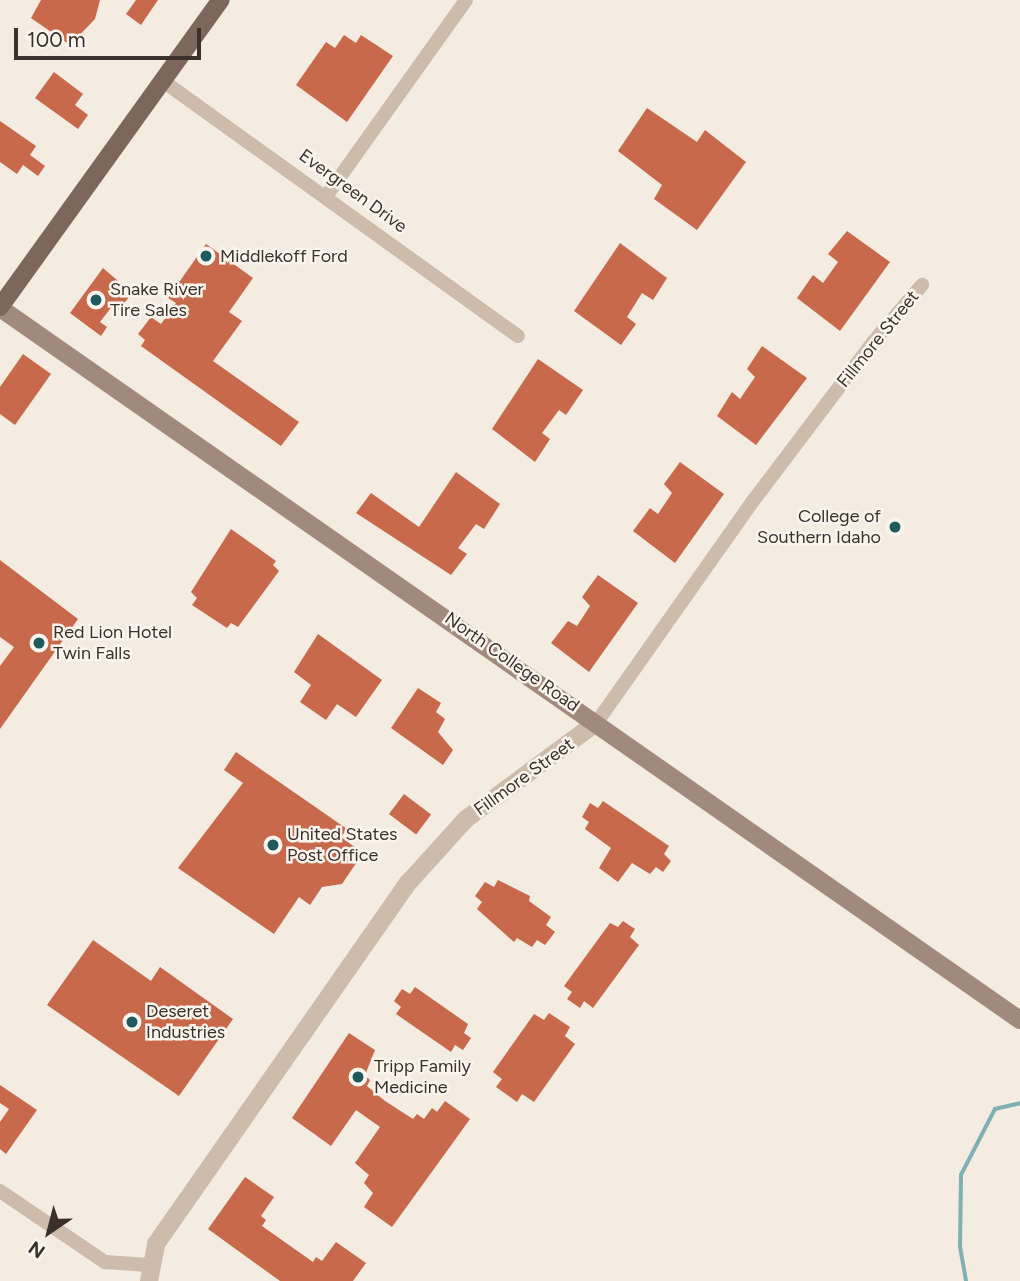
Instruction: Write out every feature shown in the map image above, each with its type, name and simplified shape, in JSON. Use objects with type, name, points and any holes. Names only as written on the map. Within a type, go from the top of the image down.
[{"type":"main road","points":[[0,308],[221,0]]},
{"type":"main road","name":"North College Road","points":[[0,308],[597,722],[1020,1020]]},
{"type":"street","points":[[327,195],[467,0]]},
{"type":"street","name":"Evergreen Drive","points":[[163,80],[327,195],[518,336]]},
{"type":"street","name":"Fillmore Street","points":[[149,1273],[169,1223],[409,881],[466,819],[597,722],[753,501],[874,341],[922,285]]},
{"type":"street","points":[[0,1191],[105,1262],[149,1273]]},
{"type":"building","points":[[41,0],[100,0],[95,19],[70,45],[31,18]]},
{"type":"building","points":[[136,0],[158,0],[141,25],[126,14]]},
{"type":"building","points":[[344,35],[356,43],[361,35],[393,56],[347,122],[296,85],[326,42],[335,48]]},
{"type":"building","points":[[54,72],[83,94],[75,105],[88,115],[78,129],[35,98]]},
{"type":"building","points":[[647,108],[697,142],[705,130],[746,162],[697,230],[654,199],[662,185],[618,151]]},
{"type":"building","points":[[0,121],[36,146],[30,155],[45,166],[38,176],[23,165],[17,174],[0,162]]},
{"type":"building","points":[[847,231],[890,262],[840,331],[797,298],[813,275],[823,283],[838,262],[828,254]]},
{"type":"building","points":[[620,243],[667,278],[653,300],[642,293],[627,317],[636,324],[621,345],[574,311]]},
{"type":"building","points":[[206,244],[253,278],[229,312],[242,321],[213,361],[299,422],[281,446],[141,346],[145,340],[138,334],[151,317],[161,324],[176,303],[168,298]]},
{"type":"building","points":[[103,268],[132,293],[119,310],[113,305],[100,322],[107,327],[101,336],[70,313]]},
{"type":"building","points":[[762,346],[807,378],[756,445],[717,416],[732,392],[740,399],[755,377],[747,369]]},
{"type":"building","points":[[23,354],[51,374],[15,425],[0,414],[0,387]]},
{"type":"building","points":[[538,359],[583,390],[566,415],[559,410],[542,433],[550,439],[535,462],[492,429]]},
{"type":"building","points":[[680,462],[724,494],[675,563],[633,531],[650,508],[658,514],[672,493],[664,484]]},
{"type":"building","points":[[456,472],[500,504],[484,529],[476,524],[458,548],[467,554],[451,575],[356,513],[371,493],[419,527]]},
{"type":"building","points":[[231,529],[276,561],[273,565],[279,571],[238,627],[231,623],[227,628],[192,605],[197,598],[191,592]]},
{"type":"building","points":[[0,560],[78,619],[0,729],[0,666],[14,647],[0,637]]},
{"type":"building","points":[[598,575],[638,603],[589,672],[551,643],[568,621],[577,626],[590,606],[582,597]]},
{"type":"building","points":[[318,634],[382,680],[356,717],[337,704],[326,720],[300,702],[311,685],[294,672]]},
{"type":"building","points":[[418,688],[441,703],[436,712],[445,719],[438,732],[453,750],[443,765],[391,728]]},
{"type":"building","name":"United States Post Office","points":[[236,752],[347,829],[341,837],[363,853],[342,884],[322,887],[310,905],[299,897],[274,934],[178,868],[243,783],[224,770]]},
{"type":"building","points":[[404,794],[431,814],[416,834],[389,814]]},
{"type":"building","points":[[603,801],[669,846],[664,854],[671,861],[663,872],[656,867],[650,874],[632,863],[618,882],[599,868],[611,848],[585,829],[589,822],[582,817],[590,803],[598,808]]},
{"type":"building","points":[[498,880],[530,896],[529,901],[551,917],[546,925],[555,932],[545,945],[537,940],[532,947],[517,938],[514,942],[477,909],[482,902],[475,896],[485,882],[494,887]]},
{"type":"building","points":[[623,921],[635,929],[630,937],[639,945],[593,1008],[584,1001],[580,1008],[567,999],[572,992],[564,986],[610,923],[618,927]]},
{"type":"building","points":[[93,940],[151,981],[160,967],[233,1019],[179,1096],[47,1005]]},
{"type":"building","points":[[415,987],[468,1024],[464,1033],[471,1038],[463,1050],[455,1045],[451,1052],[396,1014],[401,1007],[394,1001],[402,989],[410,994]]},
{"type":"building","points":[[549,1013],[570,1027],[565,1036],[575,1044],[534,1102],[522,1094],[517,1102],[496,1087],[502,1079],[493,1072],[534,1014],[544,1020]]},
{"type":"building","points":[[349,1033],[375,1050],[365,1075],[370,1080],[367,1086],[385,1101],[413,1119],[417,1114],[424,1119],[432,1108],[437,1112],[445,1101],[470,1119],[392,1227],[364,1207],[373,1193],[364,1183],[369,1175],[355,1163],[380,1127],[356,1110],[331,1146],[292,1118]]},
{"type":"building","points":[[0,1085],[37,1110],[6,1154],[0,1149],[0,1122],[9,1109],[0,1103]]},
{"type":"building","points":[[245,1177],[274,1197],[261,1216],[266,1220],[262,1226],[313,1262],[316,1257],[322,1261],[336,1242],[366,1263],[353,1281],[280,1281],[208,1229]]},
{"type":"waterway","points":[[966,1281],[960,1247],[961,1175],[995,1109],[1020,1103]]},
{"type":"place","name":"Middlekoff Ford","points":[[206,256]]},
{"type":"place","name":"Snake River Tire Sales","points":[[96,300]]},
{"type":"place","name":"College of Southern Idaho","points":[[895,527]]},
{"type":"place","name":"Red Lion Hotel Twin Falls","points":[[39,643]]},
{"type":"place","name":"United States Post Office","points":[[273,845]]},
{"type":"place","name":"Deseret Industries","points":[[132,1022]]},
{"type":"place","name":"Tripp Family Medicine","points":[[358,1077]]}]
